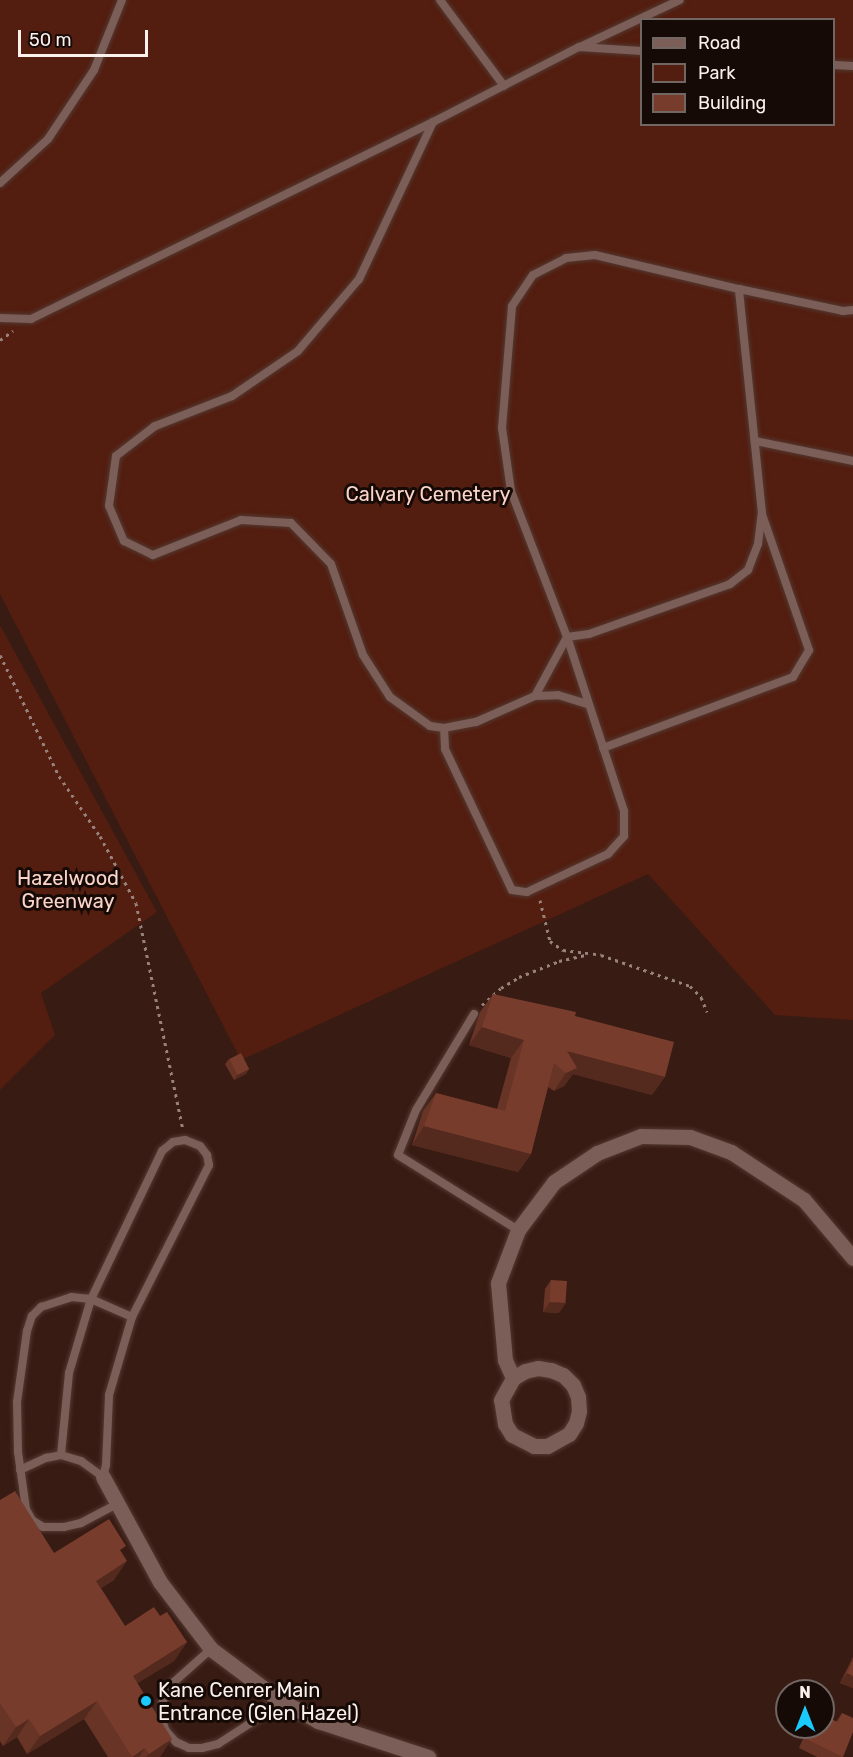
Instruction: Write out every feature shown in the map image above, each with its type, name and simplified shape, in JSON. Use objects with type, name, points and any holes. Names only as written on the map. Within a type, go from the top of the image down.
[{"type":"street","points":[[513,1378],[505,1360],[498,1283],[518,1230],[554,1182],[597,1153],[641,1136],[690,1137],[731,1152],[804,1200],[853,1258]]},
{"type":"street","points":[[538,1368],[551,1370],[568,1380],[578,1397],[579,1411],[569,1434],[547,1446],[528,1444],[512,1435],[505,1424],[501,1406],[506,1388],[513,1378],[525,1371],[538,1368]]},
{"type":"street","points":[[103,1477],[160,1582],[211,1648],[278,1699],[318,1721],[427,1757]]},
{"type":"lane","points":[[0,183],[48,139],[55,129],[94,70],[122,0]]},
{"type":"lane","points":[[440,0],[504,86]]},
{"type":"lane","points":[[641,18],[680,0]]},
{"type":"lane","points":[[0,318],[31,319],[640,19]]},
{"type":"lane","points":[[579,47],[640,51]]},
{"type":"lane","points":[[835,64],[853,66]]},
{"type":"lane","points":[[433,122],[358,279],[298,351],[232,396],[155,426],[116,456],[110,506],[124,541],[153,555],[241,520],[291,524],[331,564],[363,655],[390,697],[430,726],[444,728],[476,722],[535,696],[558,695],[588,704]]},
{"type":"lane","points":[[444,728],[445,749],[512,890],[527,892],[608,854],[624,836],[624,812],[567,637],[511,491],[502,428],[512,306],[533,275],[566,258],[595,255],[739,289],[843,311],[853,310]]},
{"type":"lane","points":[[603,748],[793,677],[809,650],[762,513],[739,289]]},
{"type":"lane","points":[[754,441],[853,461]]},
{"type":"lane","points":[[567,637],[589,634],[730,584],[748,570],[758,544],[762,513]]},
{"type":"lane","points":[[535,696],[567,637]]},
{"type":"lane","points":[[474,1014],[416,1110],[398,1155],[518,1230]]},
{"type":"lane","points":[[20,1470],[46,1458],[61,1455],[81,1461],[103,1477],[106,1465],[109,1395],[132,1317],[209,1165],[207,1155],[200,1146],[185,1140],[173,1142],[162,1151],[91,1299],[69,1372],[61,1455]]},
{"type":"lane","points":[[117,1504],[81,1523],[64,1527],[43,1527],[32,1520],[26,1509],[20,1470],[17,1402],[27,1331],[32,1316],[41,1307],[71,1297],[91,1299],[132,1317]]},
{"type":"lane","points":[[211,1648],[174,1682],[164,1698],[161,1718],[166,1731],[176,1742],[189,1748],[218,1744],[260,1717],[278,1699]]},
{"type":"path","points":[[0,655],[59,776],[100,836],[135,903],[185,1140]]},
{"type":"path","points":[[527,892],[542,901],[550,941],[563,950],[601,955],[690,986],[701,997],[707,1012]]},
{"type":"path","points":[[474,1014],[501,988],[519,977],[559,961],[587,954]]},
{"type":"green space","name":"Calvary Cemetery","points":[[0,0],[853,0],[853,1020],[775,1015],[648,874],[241,1060],[0,594]]},
{"type":"green space","name":"Hazelwood Greenway","points":[[0,625],[157,912],[41,993],[55,1035],[0,1090]]},
{"type":"building","points":[[493,994],[576,1012],[575,1016],[674,1042],[665,1077],[567,1051],[577,1068],[566,1073],[554,1063],[531,1154],[424,1126],[436,1093],[505,1111],[524,1040],[482,1027]]},
{"type":"building","points":[[241,1053],[249,1069],[238,1075],[229,1059]]},
{"type":"building","points":[[551,1280],[567,1281],[565,1303],[549,1302]]},
{"type":"building","points":[[15,1491],[54,1553],[109,1519],[126,1546],[120,1550],[127,1561],[96,1581],[125,1626],[154,1607],[160,1616],[167,1612],[187,1642],[133,1676],[172,1739],[149,1754],[145,1748],[132,1757],[97,1701],[40,1736],[29,1719],[16,1727],[0,1703],[0,1500]]},
{"type":"building","points":[[853,1661],[853,1676],[847,1673]]},
{"type":"building","points":[[842,1713],[853,1718],[853,1732],[843,1757],[806,1739],[835,1739],[835,1721],[838,1722]]},
{"type":"place","name":"Kane Cenrer Main Entrance (Glen Hazel)","points":[[146,1701]]}]
